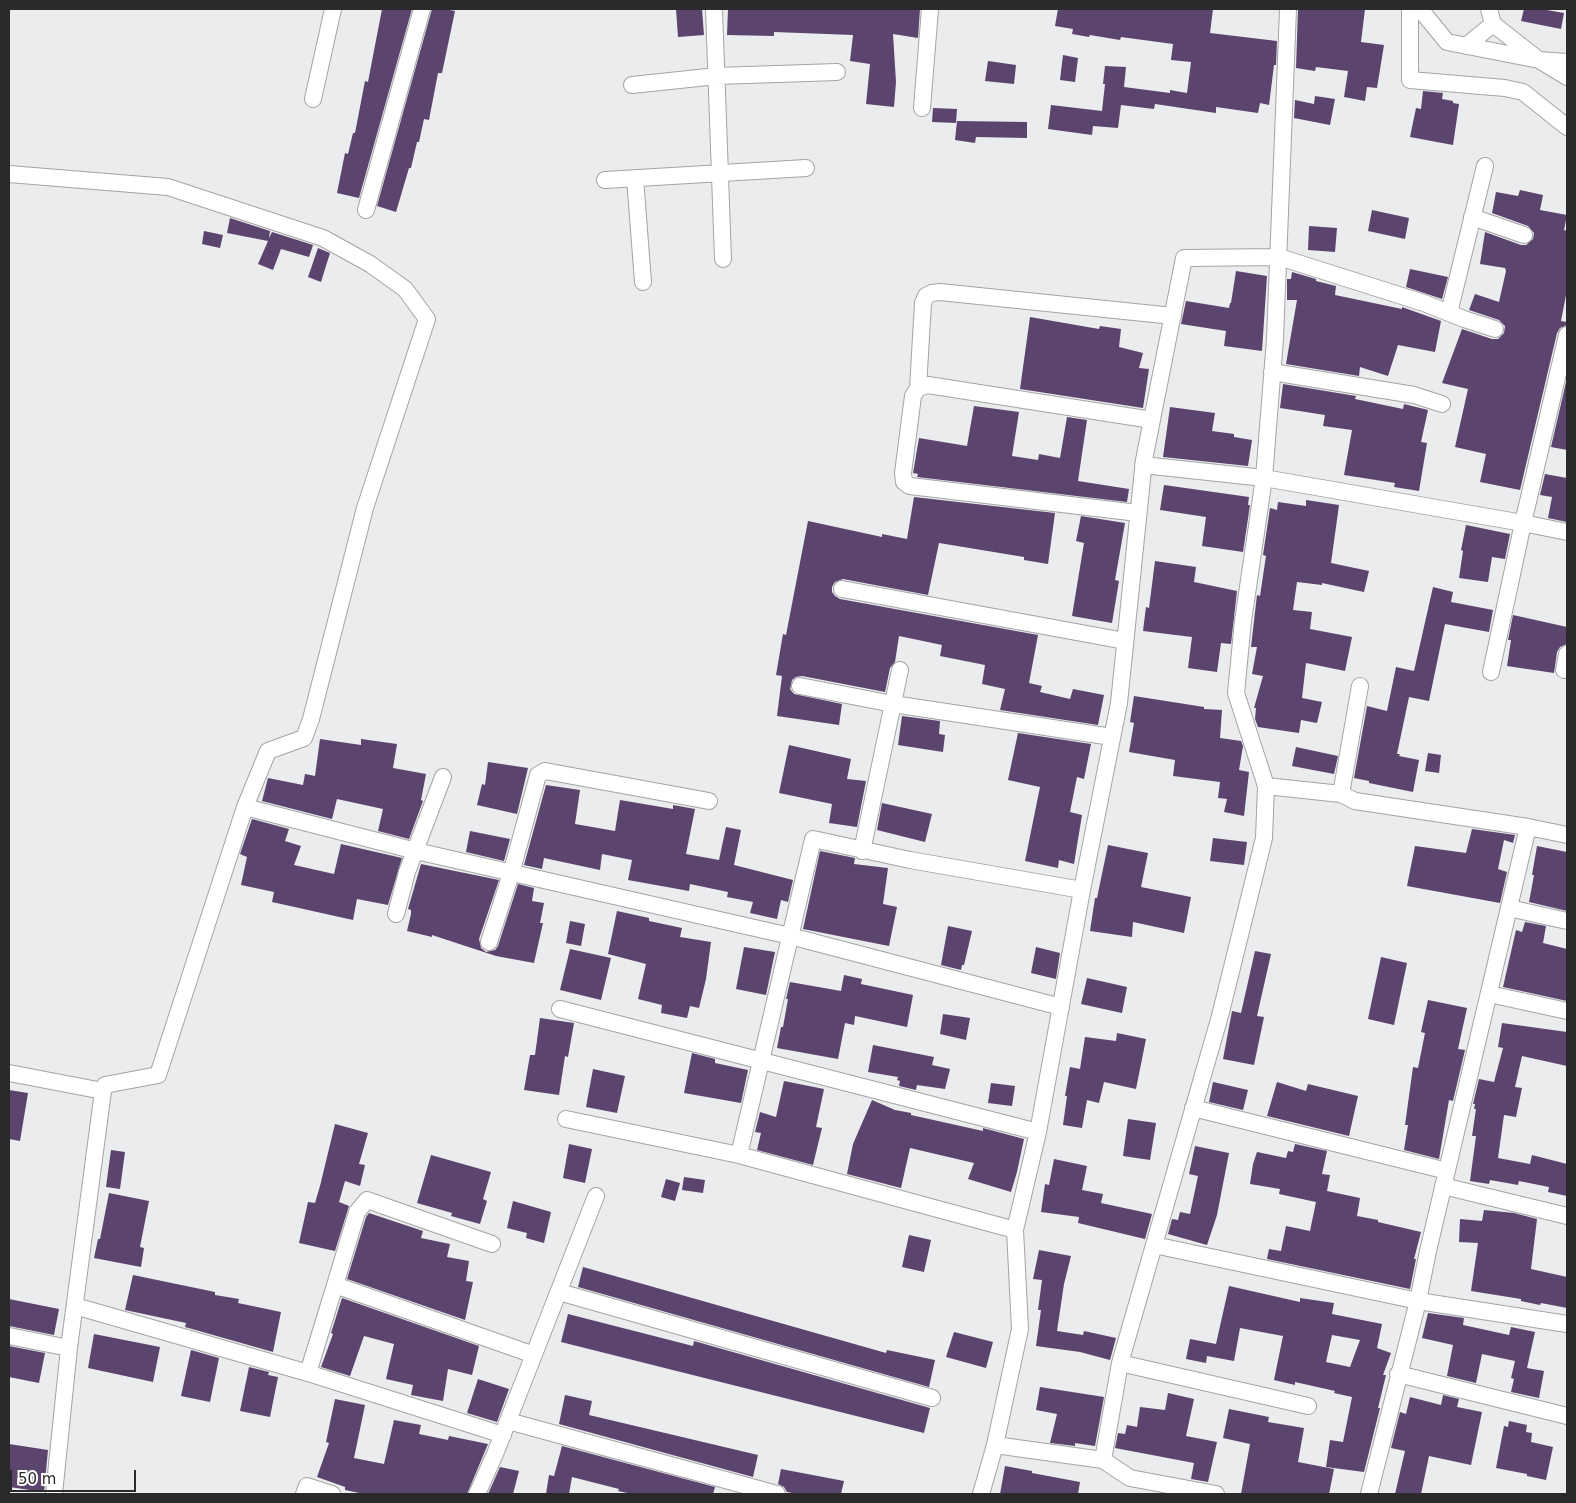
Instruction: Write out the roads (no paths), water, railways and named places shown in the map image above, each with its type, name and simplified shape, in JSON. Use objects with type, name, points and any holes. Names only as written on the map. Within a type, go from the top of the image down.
[{"type":"street","points":[[313,99],[333,9]]},
{"type":"street","points":[[366,210],[422,9]]},
{"type":"street","points":[[714,9],[723,259]]},
{"type":"street","points":[[922,108],[930,9]]},
{"type":"street","points":[[1103,1460],[1120,1363],[1220,1016],[1264,838],[1266,786],[1236,693],[1264,478],[1275,339],[1288,9]]},
{"type":"street","points":[[1410,9],[1410,80],[1505,88],[1523,92],[1567,127]]},
{"type":"street","points":[[1420,9],[1447,42],[1539,60],[1567,62]]},
{"type":"street","points":[[1466,46],[1491,16],[1539,60],[1567,77]]},
{"type":"street","points":[[632,85],[717,76],[837,72]]},
{"type":"street","points":[[1449,313],[1485,166]]},
{"type":"street","points":[[605,180],[806,168]]},
{"type":"street","points":[[9,174],[168,187],[323,238],[370,264],[405,289],[427,319],[365,508],[311,720],[304,738],[268,752],[244,807],[158,1075],[105,1085],[69,1348],[54,1494]]},
{"type":"street","points":[[635,178],[643,282]]},
{"type":"street","points":[[1472,217],[1524,235]]},
{"type":"street","points":[[981,1494],[996,1445],[1020,1328],[1015,1230],[1038,1132],[1082,890],[1119,703],[1143,465],[1184,258],[1279,257],[1424,303],[1495,328]]},
{"type":"street","points":[[1138,513],[910,486],[904,482],[903,473],[912,396],[918,388],[923,303],[926,296],[940,292],[1173,316]]},
{"type":"street","points":[[1492,672],[1523,523],[1567,336]]},
{"type":"street","points":[[1272,372],[1414,395],[1442,404]]},
{"type":"street","points":[[918,388],[928,385],[1152,420]]},
{"type":"street","points":[[1143,465],[1264,478],[1567,532]]},
{"type":"street","points":[[842,589],[1125,641]]},
{"type":"street","points":[[862,851],[900,670]]},
{"type":"street","points":[[800,686],[894,704],[1112,737]]},
{"type":"street","points":[[1341,794],[1360,686]]},
{"type":"street","points":[[490,942],[538,775],[545,771],[709,801]]},
{"type":"street","points":[[396,914],[407,872],[443,777]]},
{"type":"street","points":[[1266,786],[1341,794],[1355,800],[1528,827],[1567,835]]},
{"type":"street","points":[[244,807],[511,874],[790,936],[1061,1007]]},
{"type":"street","points":[[1368,1494],[1418,1301],[1445,1178],[1528,827]]},
{"type":"street","points":[[739,1155],[813,839],[862,851],[1082,890]]},
{"type":"street","points":[[1509,908],[1567,920]]},
{"type":"street","points":[[1489,994],[1567,1012]]},
{"type":"street","points":[[560,1009],[1038,1132]]},
{"type":"street","points":[[9,1073],[104,1091]]},
{"type":"street","points":[[1194,1108],[1445,1178],[1567,1216]]},
{"type":"street","points":[[566,1120],[739,1155],[1015,1230]]},
{"type":"street","points":[[477,1494],[505,1428],[596,1196]]},
{"type":"street","points":[[308,1373],[357,1212],[366,1200],[492,1244]]},
{"type":"street","points":[[1154,1245],[1418,1301],[1567,1324]]},
{"type":"street","points":[[336,1285],[534,1355]]},
{"type":"street","points":[[559,1292],[932,1398]]},
{"type":"street","points":[[75,1306],[505,1428],[777,1494]]},
{"type":"street","points":[[9,1336],[69,1348]]},
{"type":"street","points":[[1120,1363],[1308,1406]]},
{"type":"street","points":[[1398,1374],[1567,1416]]},
{"type":"street","points":[[996,1445],[1103,1460],[1130,1478],[1216,1494]]},
{"type":"street","points":[[304,1494],[307,1486],[332,1494]]}]
